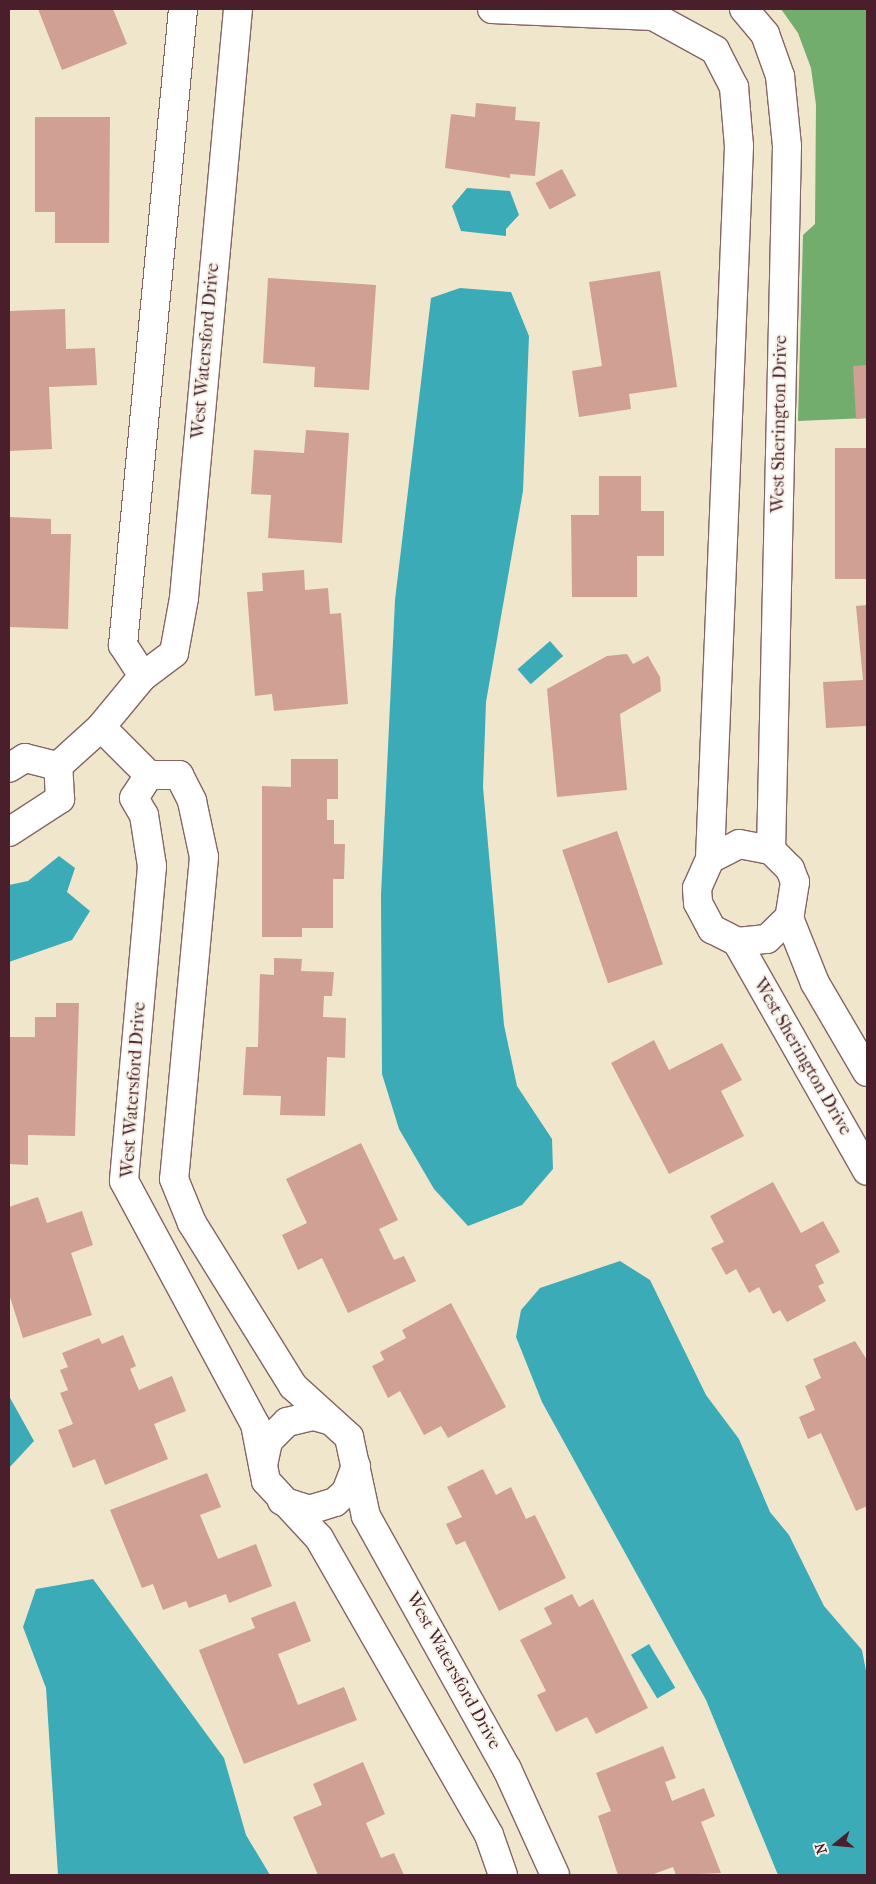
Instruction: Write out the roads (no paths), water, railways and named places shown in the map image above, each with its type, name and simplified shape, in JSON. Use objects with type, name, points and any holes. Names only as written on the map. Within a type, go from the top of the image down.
[{"type":"street","points":[[143,676],[122,644],[183,9]]},
{"type":"street","name":"West Watersford Drive","points":[[58,766],[101,727],[143,676],[174,653],[184,598],[238,9]]},
{"type":"street","points":[[492,9],[653,16],[698,36],[715,50],[734,87],[739,146],[710,859],[700,880],[698,903],[712,929],[737,942],[767,939],[790,918]]},
{"type":"street","name":"West Sherington Drive","points":[[744,9],[765,34],[780,76],[787,146],[771,850]]},
{"type":"street","points":[[101,727],[149,775]]},
{"type":"street","points":[[9,768],[25,758],[58,766],[60,799],[9,832]]},
{"type":"street","name":"West Watersford Drive","points":[[503,1875],[489,1835],[319,1538],[269,1487],[263,1469],[255,1424],[124,1181],[152,866],[144,814],[134,798],[149,775],[179,775],[192,801],[204,857],[174,1179],[192,1223],[293,1386],[328,1420],[349,1437],[366,1516],[507,1769],[555,1875]]},
{"type":"street","points":[[710,859],[739,844],[771,850],[790,869],[795,882],[790,918],[815,983],[867,1072]]},
{"type":"street","name":"West Sherington Drive","points":[[737,942],[867,1171]]},
{"type":"street","points":[[263,1469],[268,1442],[287,1422],[300,1417],[328,1420]]},
{"type":"street","points":[[282,1501],[308,1510],[335,1502],[346,1492],[356,1466]]},
{"type":"water","points":[[467,188],[510,191],[519,215],[506,229],[506,236],[461,231],[452,206]]},
{"type":"water","points":[[460,288],[511,292],[529,336],[523,491],[486,702],[483,787],[504,1025],[517,1086],[552,1139],[553,1169],[522,1205],[468,1226],[434,1189],[399,1129],[382,1074],[381,895],[395,600],[431,298]]},
{"type":"water","points":[[550,641],[563,656],[531,684],[518,669]]},
{"type":"water","points":[[59,856],[75,868],[67,892],[90,911],[72,940],[9,962],[9,885],[28,881]]},
{"type":"water","points":[[620,1261],[650,1280],[706,1395],[739,1439],[770,1512],[789,1535],[824,1606],[862,1650],[867,1676],[867,1875],[778,1875],[706,1700],[542,1402],[516,1337],[521,1310],[540,1288]]},
{"type":"water","points":[[9,1396],[34,1441],[9,1468]]},
{"type":"water","points":[[93,1579],[224,1758],[246,1835],[270,1875],[58,1875],[46,1688],[23,1627],[36,1589]]},
{"type":"water","points":[[649,1644],[675,1688],[657,1699],[631,1655]]}]
